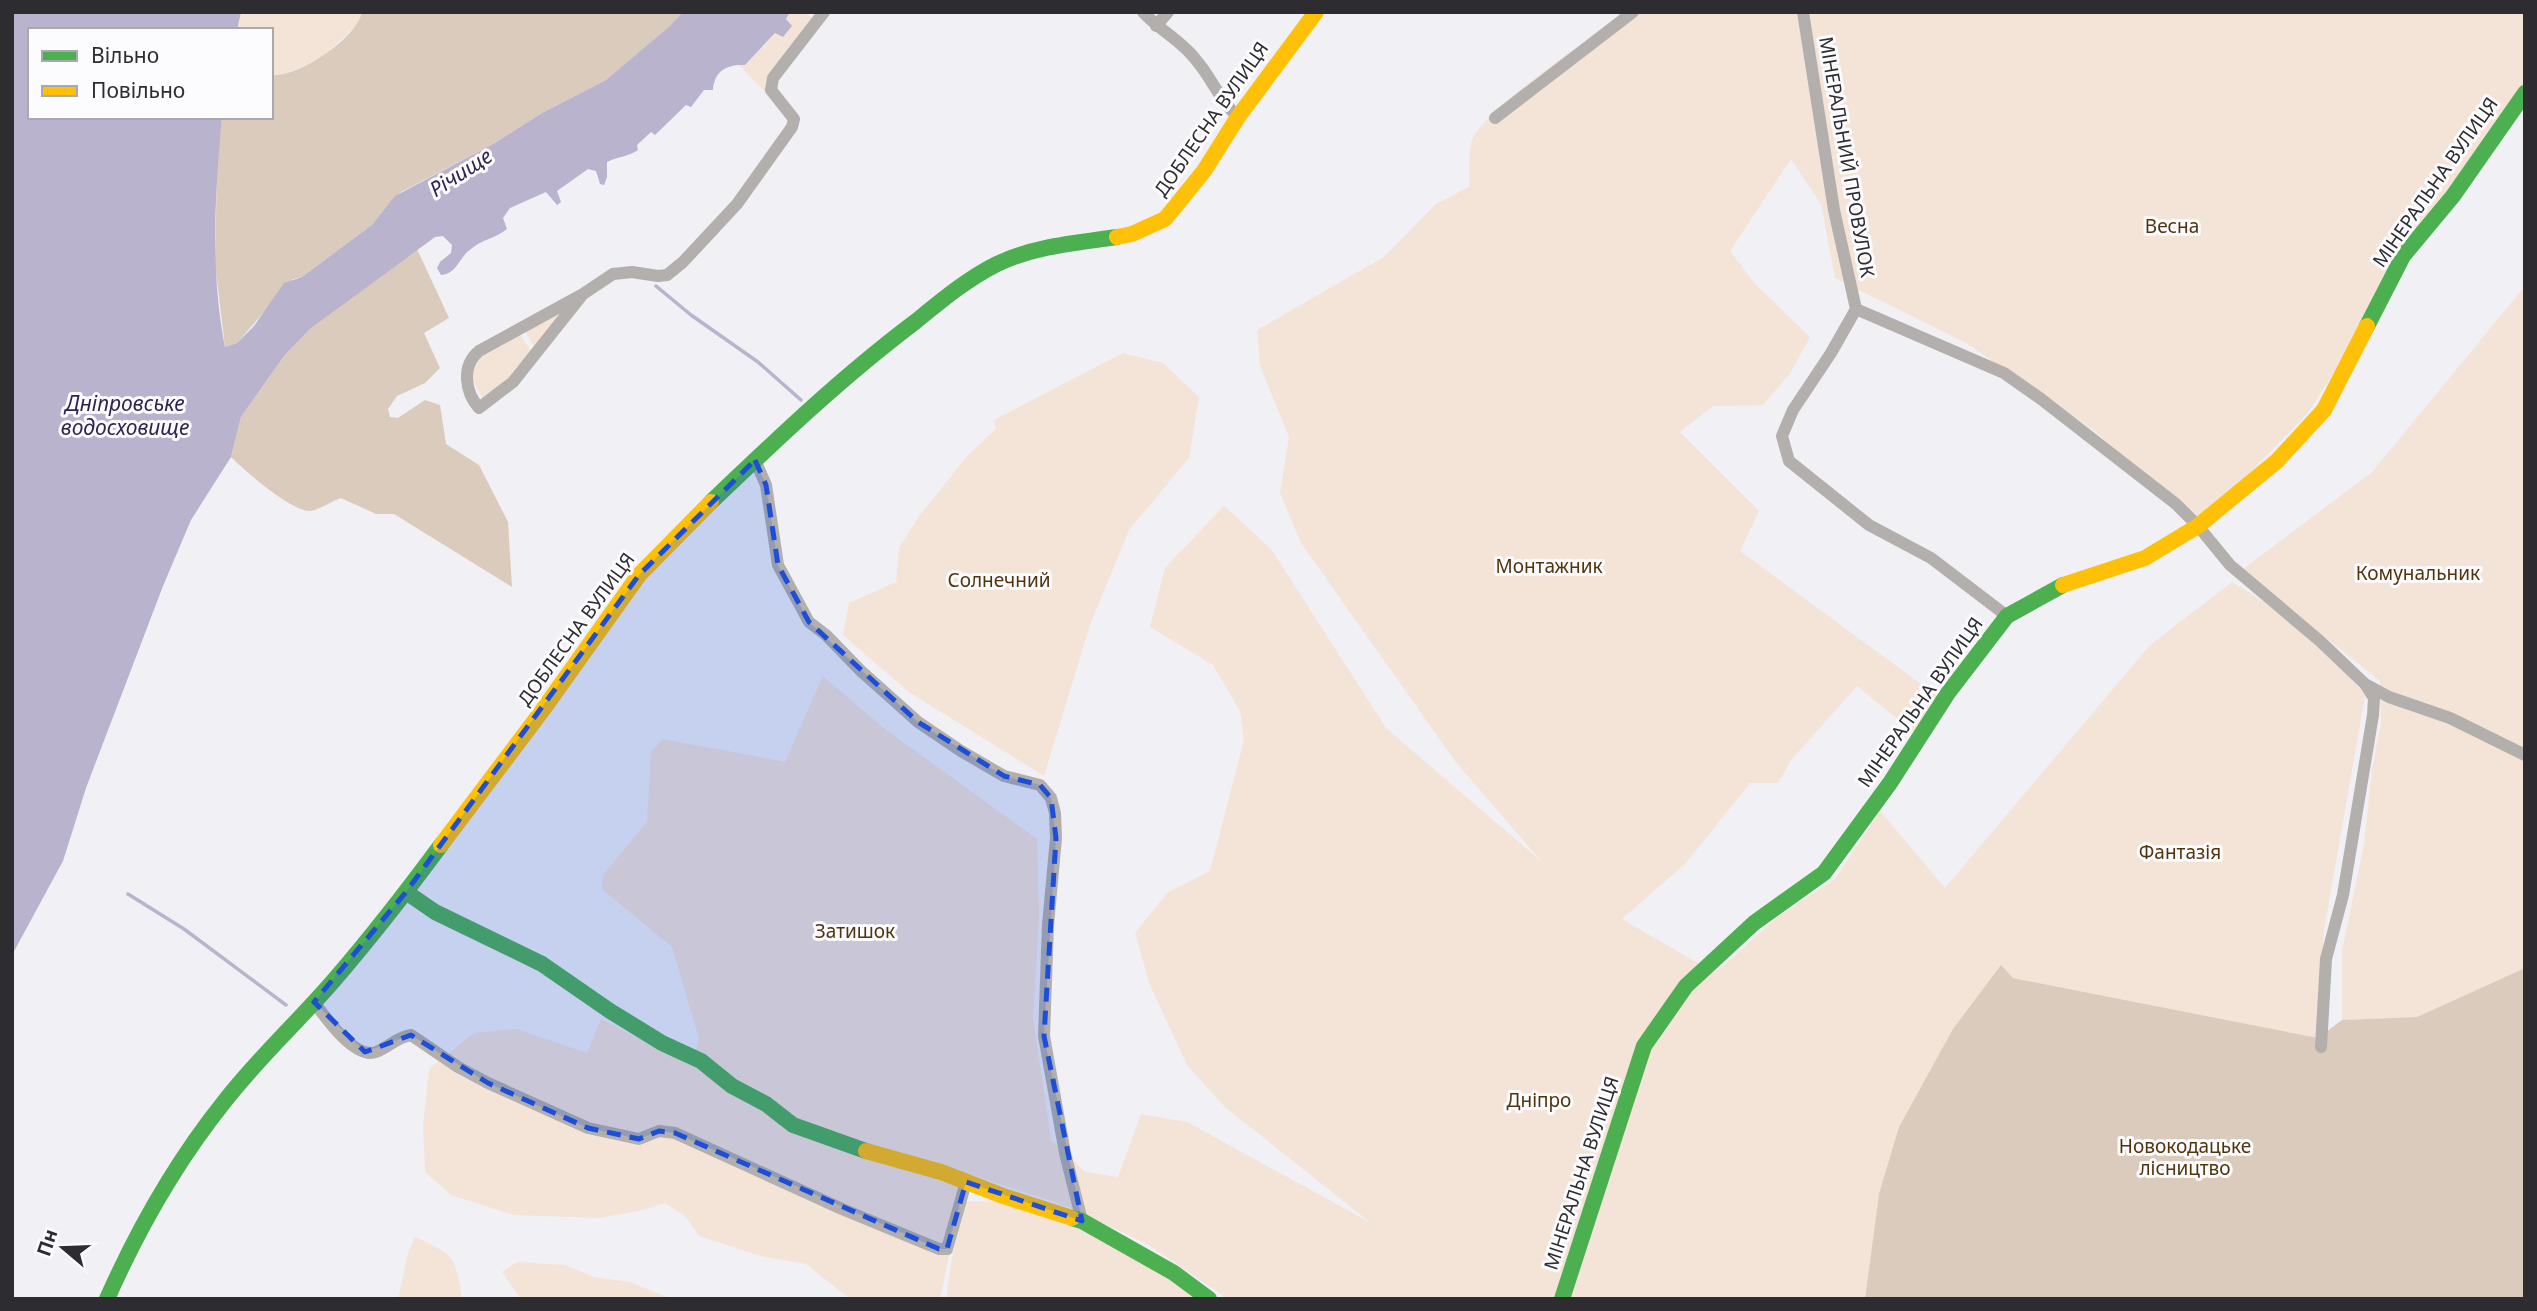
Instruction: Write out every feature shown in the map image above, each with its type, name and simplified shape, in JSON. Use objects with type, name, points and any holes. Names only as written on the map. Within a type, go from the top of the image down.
[{"type":"street","points":[[583,294],[513,382],[479,408],[468,390],[468,365],[472,357],[613,274],[632,272],[667,275],[683,262],[737,204],[792,127],[794,119],[771,90],[773,78],[824,12]]},
{"type":"street","points":[[1143,12],[1196,58],[1217,94],[1238,117]]},
{"type":"street","points":[[1156,26],[1168,12]]},
{"type":"street","name":"ДОБЛЕСНА ВУЛИЦЯ","points":[[107,1299],[133,1241],[175,1171],[223,1103],[267,1051],[314,1002],[405,892],[542,711],[639,575],[686,525],[808,409],[892,339],[968,281],[999,263],[1035,250],[1132,234],[1165,219],[1205,171],[1238,117],[1316,12]]},
{"type":"street","points":[[1495,118],[1633,12]]},
{"type":"street","name":"МІНЕРАЛЬНИЙ ПРОВУЛОК","points":[[1803,12],[1834,210],[1856,309]]},
{"type":"street","name":"МІНЕРАЛЬНА ВУЛИЦЯ","points":[[1562,1299],[1644,1046],[1686,986],[1754,923],[1824,873],[1890,783],[1948,693],[2007,615],[2057,587],[2145,558],[2198,526],[2277,461],[2324,410],[2403,256],[2453,196],[2525,93]]},
{"type":"street","points":[[2007,615],[1931,558],[1869,525],[1789,461],[1782,436],[1793,410],[1856,309],[2004,373],[2041,399],[2176,503],[2230,565],[2320,641],[2365,684],[2374,698],[2343,895],[2326,959],[2321,1047]]},
{"type":"street","points":[[755,460],[766,485],[778,565],[809,622],[918,722],[1004,776],[1040,785],[1051,798],[1055,813],[1056,838],[1048,925],[1044,1036],[1065,1153],[1082,1221]]},
{"type":"street","points":[[2365,684],[2389,697],[2450,718],[2525,755]]},
{"type":"street","points":[[405,892],[435,912],[542,964],[662,1043],[701,1061],[732,1086],[766,1104],[793,1125],[845,1145],[1082,1221],[1174,1273],[1209,1299]]},
{"type":"street","points":[[314,1002],[353,1046],[365,1052],[375,1053],[401,1036],[411,1035],[468,1072],[587,1128],[639,1139],[659,1131],[675,1133],[842,1209],[939,1249],[947,1249],[966,1182]]},
{"type":"highlighted area","points":[[755,460],[766,485],[778,565],[809,622],[918,722],[1004,776],[1040,785],[1051,798],[1056,838],[1044,1036],[1082,1221],[966,1182],[947,1249],[939,1249],[675,1133],[659,1131],[639,1139],[588,1128],[488,1083],[411,1035],[365,1052],[314,1002],[406,892],[639,575]]},
{"type":"green space","points":[[241,12],[382,12],[360,22],[320,59],[279,76],[273,75],[273,28],[237,28]]},
{"type":"green space","points":[[362,12],[683,12],[671,26],[606,80],[401,192],[373,224],[302,277],[293,279],[237,343],[225,347],[215,264],[217,167],[222,119],[273,119],[273,75],[296,70],[325,54],[358,22]]},
{"type":"green space","points":[[790,12],[804,12],[811,17],[816,12],[829,12],[777,79],[769,96],[738,64],[745,65],[776,33],[784,36],[786,19]]},
{"type":"green space","points":[[1624,12],[2525,12],[2525,86],[2306,415],[2243,480],[2197,518],[2092,429],[1966,343],[1835,278],[1821,204],[1791,159],[1730,251],[1755,284],[1810,337],[1791,372],[1763,405],[1713,406],[1680,432],[1759,511],[1740,551],[1940,698],[1916,734],[1857,686],[1792,759],[1778,783],[1750,783],[1686,863],[1622,919],[1715,973],[1780,915],[1835,879],[1880,811],[1945,888],[2150,645],[2232,582],[2269,606],[2321,647],[2365,696],[2324,930],[2318,1038],[2013,978],[2001,966],[1879,1194],[1865,1299],[1228,1299],[1149,1245],[1067,1206],[966,1173],[940,1299],[850,1299],[806,1264],[764,1257],[699,1236],[685,1216],[665,1203],[599,1218],[514,1215],[451,1195],[425,1172],[423,1126],[429,1069],[474,1033],[516,1029],[587,1053],[601,1019],[692,1066],[699,1038],[672,947],[602,889],[603,875],[647,822],[651,752],[663,739],[785,762],[823,676],[886,730],[1037,839],[1039,916],[1033,1018],[1051,1140],[1085,1172],[1118,1177],[1141,1114],[1187,1122],[1371,1223],[1225,1107],[1187,1065],[1150,985],[1135,933],[1167,893],[1210,871],[1244,740],[1240,711],[1213,665],[1150,627],[1165,568],[1224,506],[1271,549],[1386,728],[1542,862],[1455,761],[1301,543],[1280,493],[1289,437],[1260,366],[1257,330],[1384,257],[1436,204],[1469,187],[1470,149],[1478,130],[1538,75]]},
{"type":"green space","points":[[417,249],[449,318],[424,333],[440,368],[425,383],[397,396],[388,409],[390,417],[398,418],[425,400],[440,405],[446,444],[479,465],[508,522],[512,587],[394,514],[376,514],[341,498],[310,511],[292,505],[231,457],[241,417],[284,356],[310,329]]},
{"type":"green space","name":"Комунальник","points":[[2525,286],[2525,968],[2417,1017],[2342,1020],[2342,951],[2364,844],[2372,769],[2381,723],[2380,681],[2242,570],[2372,472]]},
{"type":"green space","points":[[556,312],[561,314],[538,347],[533,345],[525,331]]},
{"type":"green space","points":[[517,335],[521,336],[533,355],[487,398],[482,397],[471,379],[474,360]]},
{"type":"green space","name":"Солнечний","points":[[1123,353],[1163,363],[1199,397],[1189,458],[1129,530],[1090,625],[1044,776],[909,692],[843,635],[849,603],[896,582],[899,548],[920,515],[969,454],[996,429],[994,420]]},
{"type":"green space","name":"Новокодацьке лісництво","points":[[2001,965],[2013,978],[2318,1038],[2342,1020],[2417,1017],[2525,968],[2525,1299],[1865,1299],[1879,1194],[1899,1127],[1953,1029]]},
{"type":"green space","points":[[966,1201],[999,1202],[1081,1228],[1167,1273],[1198,1299],[946,1299],[952,1257]]},
{"type":"green space","points":[[415,1237],[438,1248],[451,1259],[455,1265],[462,1299],[398,1299],[408,1253]]},
{"type":"green space","points":[[517,1262],[566,1265],[593,1277],[630,1282],[672,1299],[521,1299],[502,1272]]},
{"type":"water","name":"Дніпровське водосховище","points":[[12,12],[241,12],[237,28],[28,28],[28,119],[222,119],[217,174],[216,261],[225,347],[237,343],[254,326],[284,283],[302,277],[373,224],[395,196],[606,80],[683,12],[790,12],[786,19],[792,26],[783,37],[775,33],[745,65],[727,67],[719,73],[713,90],[704,90],[691,107],[686,105],[655,135],[651,132],[637,145],[638,150],[607,162],[604,185],[600,184],[596,171],[588,169],[557,191],[561,202],[557,205],[546,192],[510,208],[503,218],[507,229],[475,246],[446,274],[441,275],[437,268],[451,253],[452,245],[443,236],[435,237],[310,329],[284,356],[241,417],[231,457],[191,520],[86,788],[63,861],[12,955]]},
{"type":"waterway","points":[[656,286],[691,315],[758,362],[801,400]]},
{"type":"waterway","points":[[128,894],[184,929],[286,1005]]},
{"type":"traffic: fast","points":[[2367,326],[2403,256],[2453,196],[2525,93]]},
{"type":"traffic: fast","points":[[711,502],[836,387],[944,298],[975,276],[1026,253],[1117,237]]},
{"type":"traffic: fast","points":[[1562,1299],[1644,1046],[1686,986],[1754,923],[1824,873],[1890,783],[1948,693],[2007,616],[2063,585]]},
{"type":"traffic: fast","points":[[107,1299],[159,1197],[206,1125],[251,1070],[349,963],[441,845]]},
{"type":"traffic: fast","points":[[406,892],[435,912],[542,964],[662,1043],[701,1061],[732,1086],[766,1104],[793,1125],[866,1151]]},
{"type":"traffic: fast","points":[[1072,1218],[1082,1221],[1174,1273],[1209,1299]]},
{"type":"traffic: slow","points":[[1117,237],[1132,234],[1165,219],[1204,171],[1238,117],[1316,12]]},
{"type":"traffic: slow","points":[[2063,585],[2145,558],[2198,526],[2277,461],[2324,410],[2367,326]]},
{"type":"traffic: slow","points":[[441,845],[542,711],[639,575],[711,502]]},
{"type":"traffic: slow","points":[[866,1151],[941,1172],[1003,1196],[1072,1218]]},
{"type":"water label","name":"Річище","points":[[461,173]]},
{"type":"park label","name":"Весна","points":[[2172,226]]},
{"type":"park label","name":"Монтажник","points":[[1549,566]]},
{"type":"park label","name":"Фантазія","points":[[2180,852]]},
{"type":"park label","name":"Затишок","points":[[855,931]]},
{"type":"park label","name":"Дніпро","points":[[1539,1100]]}]
